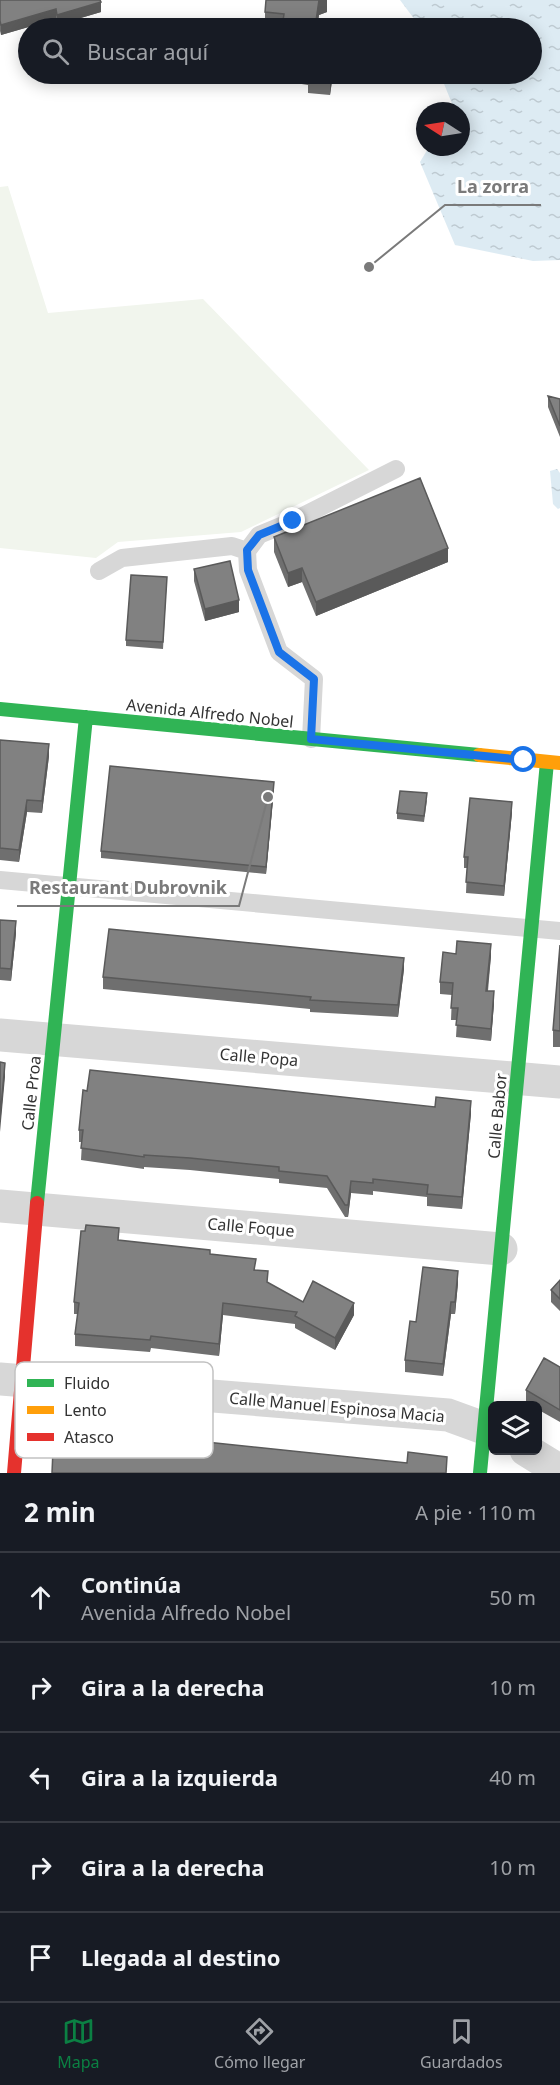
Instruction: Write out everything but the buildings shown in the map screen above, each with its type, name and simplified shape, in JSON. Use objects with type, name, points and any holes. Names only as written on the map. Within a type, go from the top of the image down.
[{"type":"street","name":"Avenida Alfredo Nobel","points":[[0,709],[554,763]]},
{"type":"street","name":"Calle Proa","points":[[14,1473],[10,1380],[36,1209],[86,717]]},
{"type":"street","name":"Calle Babor","points":[[491,1401],[501,1249],[517,1079],[532,928],[554,763]]},
{"type":"street","name":"Calle Popa","points":[[0,1035],[560,1082]]},
{"type":"street","name":"Calle Foque","points":[[0,1206],[501,1249]]},
{"type":"street","name":"Calle Manuel Espinosa Macia","points":[[213,1396],[448,1415],[488,1428]]},
{"type":"street","name":"Calle Babor","points":[[480,1473],[488,1433]]},
{"type":"street","points":[[534,1455],[560,1471]]},
{"type":"lane","points":[[311,739],[314,679],[279,652],[248,570],[247,550],[259,535],[293,521],[396,469]]},
{"type":"lane","points":[[99,571],[122,558],[232,546],[247,550]]},
{"type":"lane","points":[[0,880],[560,931]]},
{"type":"shaded area","points":[[8,186],[48,313],[203,299],[369,470],[241,532],[118,542],[96,558],[0,548],[0,187]]},
{"type":"water","points":[[400,0],[560,0],[560,260],[533,261],[455,245],[420,162],[424,156],[470,156],[470,102],[451,102],[444,84],[542,84],[542,18],[414,18]]},
{"type":"water","points":[[557,469],[560,473],[560,508],[558,509],[553,504],[550,471]]},
{"type":"traffic: fast","points":[[0,709],[479,755]]},
{"type":"traffic: fast","points":[[37,1203],[86,717]]},
{"type":"traffic: fast","points":[[480,1473],[547,762]]},
{"type":"traffic: slow","points":[[479,755],[560,763]]},
{"type":"traffic: jam","points":[[23,1362],[37,1203]]},
{"type":"traffic: jam","points":[[14,1473],[15,1458]]},
{"type":"place","name":"La zorra","points":[[369,267]]},
{"type":"place","name":"Restaurant Dubrovnik","points":[[268,797]]},
{"type":"route","points":[[293,521],[259,535],[247,550],[248,570],[279,652],[314,679],[311,739],[524,760]]}]
